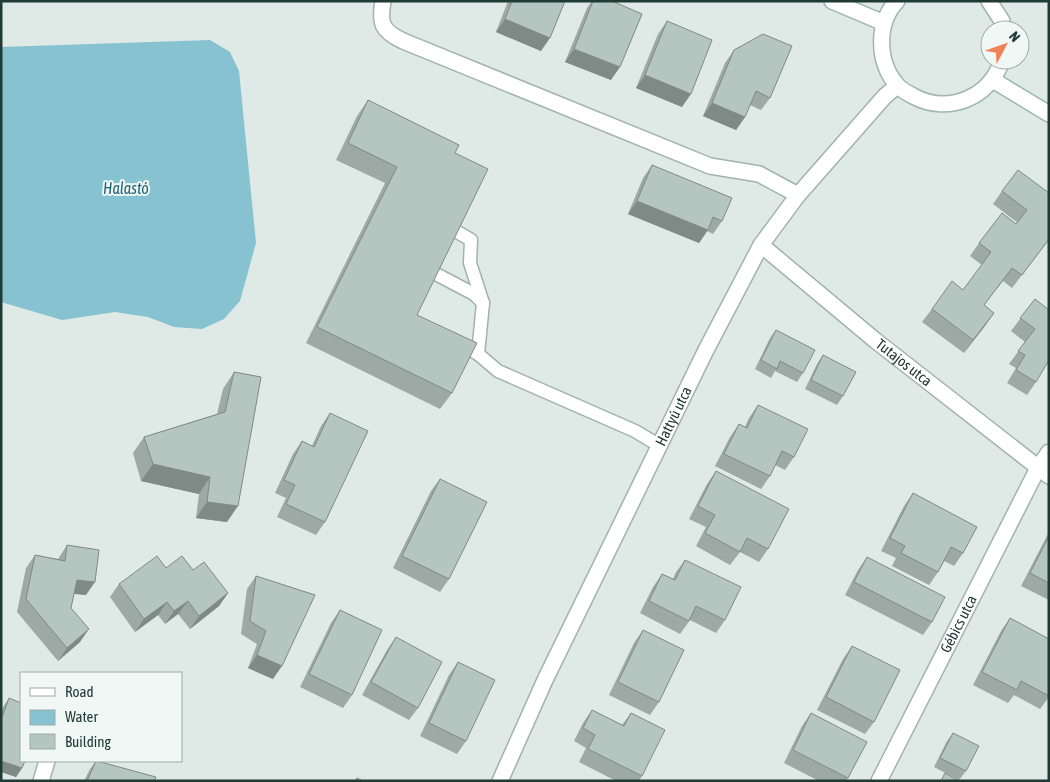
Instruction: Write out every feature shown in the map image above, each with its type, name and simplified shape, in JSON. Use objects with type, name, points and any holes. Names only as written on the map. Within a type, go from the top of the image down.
[{"type":"street","points":[[383,1],[381,23],[389,34],[403,41],[710,166],[759,174],[798,195]]},
{"type":"street","points":[[832,1],[884,23]]},
{"type":"street","points":[[897,1],[884,23],[881,42],[884,61],[897,86],[923,101],[942,104],[961,102],[979,94],[993,80],[998,70]]},
{"type":"street","points":[[988,1],[1001,20]]},
{"type":"street","points":[[993,80],[1049,114]]},
{"type":"street","name":"Hattyú utca","points":[[501,780],[545,680],[706,350],[762,245],[798,195],[885,96],[897,86]]},
{"type":"street","name":"Tutajos utca","points":[[762,245],[876,340],[1043,472]]},
{"type":"street","name":"Gébics utca","points":[[879,781],[1043,472],[1049,452]]},
{"type":"street","points":[[41,781],[47,762]]},
{"type":"lane","points":[[454,230],[471,240],[470,263],[483,303],[478,354]]},
{"type":"lane","points":[[434,272],[474,294],[483,303]]},
{"type":"lane","points":[[444,334],[478,354],[498,372],[636,431],[660,446]]},
{"type":"water","name":"Halastó","points":[[210,40],[230,52],[239,71],[256,243],[240,301],[224,319],[202,329],[174,327],[148,317],[115,312],[62,320],[1,302],[1,47]]},
{"type":"building","points":[[512,1],[565,1],[550,38],[505,19]]},
{"type":"building","points":[[593,1],[612,1],[642,14],[620,67],[574,49]]},
{"type":"building","points":[[667,21],[712,40],[691,94],[645,75]]},
{"type":"building","points":[[763,34],[792,46],[770,98],[756,91],[745,117],[712,103],[734,50]]},
{"type":"building","points":[[368,100],[459,145],[455,153],[488,169],[417,315],[477,343],[452,393],[317,327],[397,167],[348,143]]},
{"type":"building","points":[[652,165],[732,198],[722,221],[713,217],[708,230],[637,201]]},
{"type":"building","points":[[1018,170],[1049,193],[1049,239],[1022,275],[1012,268],[984,305],[994,313],[973,340],[932,309],[952,281],[963,290],[991,252],[979,243],[1002,213],[1016,224],[1027,210],[1002,191]]},
{"type":"building","points":[[1035,299],[1049,310],[1049,360],[1036,382],[1016,370],[1025,355],[1018,351],[1035,329],[1020,318]]},
{"type":"building","points":[[776,330],[815,350],[803,373],[780,361],[777,369],[761,360]]},
{"type":"building","points":[[823,355],[856,372],[843,396],[811,380]]},
{"type":"building","points":[[234,372],[261,377],[238,506],[207,502],[210,477],[153,464],[144,437],[225,412]]},
{"type":"building","points":[[758,405],[808,429],[794,457],[782,451],[770,476],[724,454],[739,424],[747,428]]},
{"type":"building","points":[[330,413],[368,431],[325,522],[286,504],[295,485],[284,480],[302,441],[314,447]]},
{"type":"building","points":[[716,471],[789,509],[768,549],[747,538],[740,552],[705,533],[715,515],[698,506]]},
{"type":"building","points":[[440,479],[487,502],[449,579],[402,556]]},
{"type":"building","points":[[913,493],[977,527],[963,553],[951,547],[938,572],[901,553],[905,546],[890,538]]},
{"type":"building","points":[[1049,536],[1049,583],[1030,573]]},
{"type":"building","points":[[67,545],[99,550],[95,582],[77,580],[71,608],[89,629],[67,648],[26,599],[35,555],[65,561]]},
{"type":"building","points":[[157,556],[166,568],[182,556],[193,570],[204,562],[228,593],[199,616],[188,601],[174,611],[167,602],[144,619],[119,584]]},
{"type":"building","points":[[867,557],[945,597],[932,622],[854,582]]},
{"type":"building","points":[[685,560],[741,587],[725,620],[696,606],[689,621],[649,601],[662,574],[675,580]]},
{"type":"building","points":[[256,576],[315,595],[282,666],[257,655],[266,631],[250,621]]},
{"type":"building","points":[[340,610],[382,630],[352,695],[309,674]]},
{"type":"building","points":[[1010,618],[1049,639],[1049,696],[1021,681],[1017,690],[982,672]]},
{"type":"building","points":[[643,630],[684,650],[659,702],[618,682]]},
{"type":"building","points":[[396,637],[442,662],[418,708],[371,682]]},
{"type":"building","points":[[852,646],[900,670],[874,722],[826,697]]},
{"type":"building","points":[[458,662],[495,680],[466,741],[429,723]]},
{"type":"building","points":[[9,698],[20,703],[20,762],[25,762],[22,768],[1,761],[1,720]]},
{"type":"building","points":[[592,710],[624,726],[631,713],[665,730],[642,776],[588,749],[595,735],[583,728]]},
{"type":"building","points":[[811,713],[867,742],[848,778],[793,750]]},
{"type":"building","points":[[953,733],[979,746],[966,771],[940,758]]},
{"type":"building","points":[[96,762],[156,777],[154,781],[87,781]]},
{"type":"building","points":[[945,773],[959,781],[941,781]]}]
